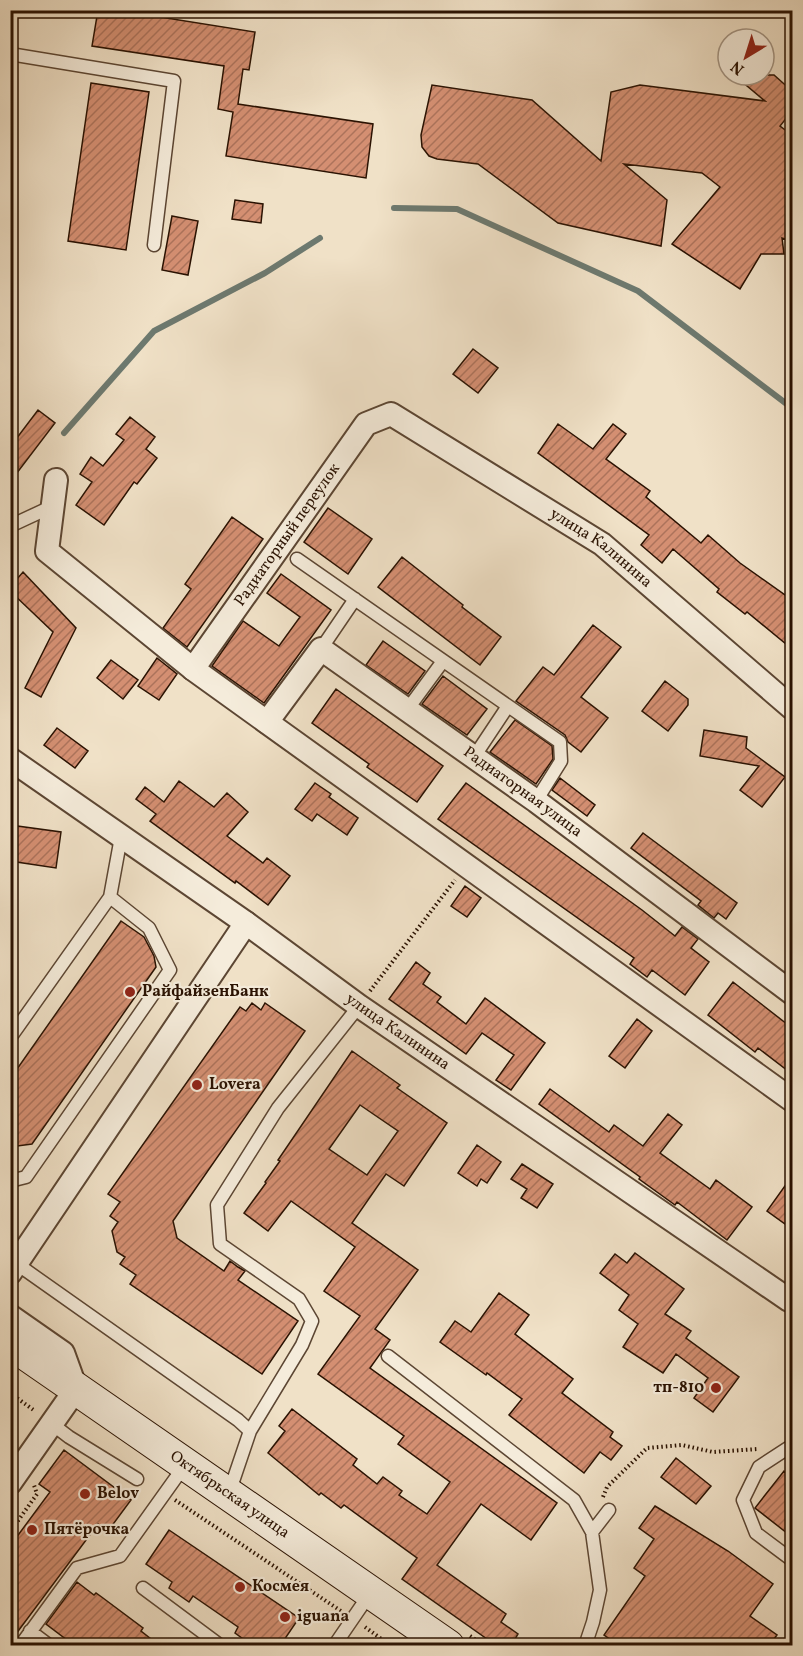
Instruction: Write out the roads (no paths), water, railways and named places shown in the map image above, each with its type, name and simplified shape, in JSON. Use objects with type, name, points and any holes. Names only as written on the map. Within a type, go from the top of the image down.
[{"type":"street","name":"Радиаторный переулок","points":[[192,669],[366,424],[391,414]]},
{"type":"street","name":"улица Калинина","points":[[391,414],[602,544],[792,708]]},
{"type":"street","points":[[56,480],[46,551],[192,669],[792,1100]]},
{"type":"street","points":[[267,723],[321,649]]},
{"type":"street","name":"Радиаторная улица","points":[[321,649],[536,801],[792,993]]},
{"type":"street","name":"улица Калинина","points":[[10,759],[246,923],[359,1006],[791,1300]]},
{"type":"street","points":[[14,1268],[246,923]]},
{"type":"street","points":[[10,1316],[63,1353],[76,1389],[44,1418],[11,1483]]},
{"type":"street","name":"Октябрьская улица","points":[[10,1343],[448,1646]]},
{"type":"lane","points":[[10,54],[174,81],[154,245]]},
{"type":"lane","points":[[10,526],[52,506]]},
{"type":"lane","points":[[297,559],[560,742],[561,761],[536,801]]},
{"type":"lane","points":[[321,649],[355,599]]},
{"type":"lane","points":[[407,710],[443,661]]},
{"type":"lane","points":[[474,757],[508,706]]},
{"type":"lane","points":[[10,1038],[111,897],[121,837]]},
{"type":"lane","points":[[10,1181],[26,1177],[170,970],[149,928],[111,897]]},
{"type":"lane","points":[[229,1494],[250,1431],[302,1345],[312,1321],[299,1299],[220,1244],[217,1205],[278,1108],[359,1006]]},
{"type":"lane","points":[[14,1268],[238,1420],[250,1431]]},
{"type":"lane","points":[[388,1356],[574,1500],[592,1532],[600,1590],[585,1646]]},
{"type":"lane","points":[[44,1418],[69,1437],[137,1479]]},
{"type":"lane","points":[[790,1448],[759,1467],[743,1500],[756,1533],[792,1560]]},
{"type":"lane","points":[[20,1646],[77,1568],[120,1556],[186,1464]]},
{"type":"lane","points":[[592,1532],[609,1510]]},
{"type":"lane","points":[[143,1588],[221,1646]]},
{"type":"lane","points":[[334,1646],[371,1592]]},
{"type":"lane","points":[[30,1631],[50,1646]]},
{"type":"waterway","points":[[394,208],[457,209],[638,291],[792,408]]},
{"type":"waterway","points":[[64,433],[154,331],[265,273],[320,238]]},
{"type":"place","name":"РайфайзенБанк","points":[[130,992]]},
{"type":"place","name":"Lovera","points":[[197,1085]]},
{"type":"place","name":"тп-810","points":[[716,1388]]},
{"type":"place","name":"Belov","points":[[85,1494]]},
{"type":"place","name":"Пятёрочка","points":[[32,1530]]},
{"type":"place","name":"Космея","points":[[240,1587]]},
{"type":"place","name":"iguana","points":[[285,1617]]}]
